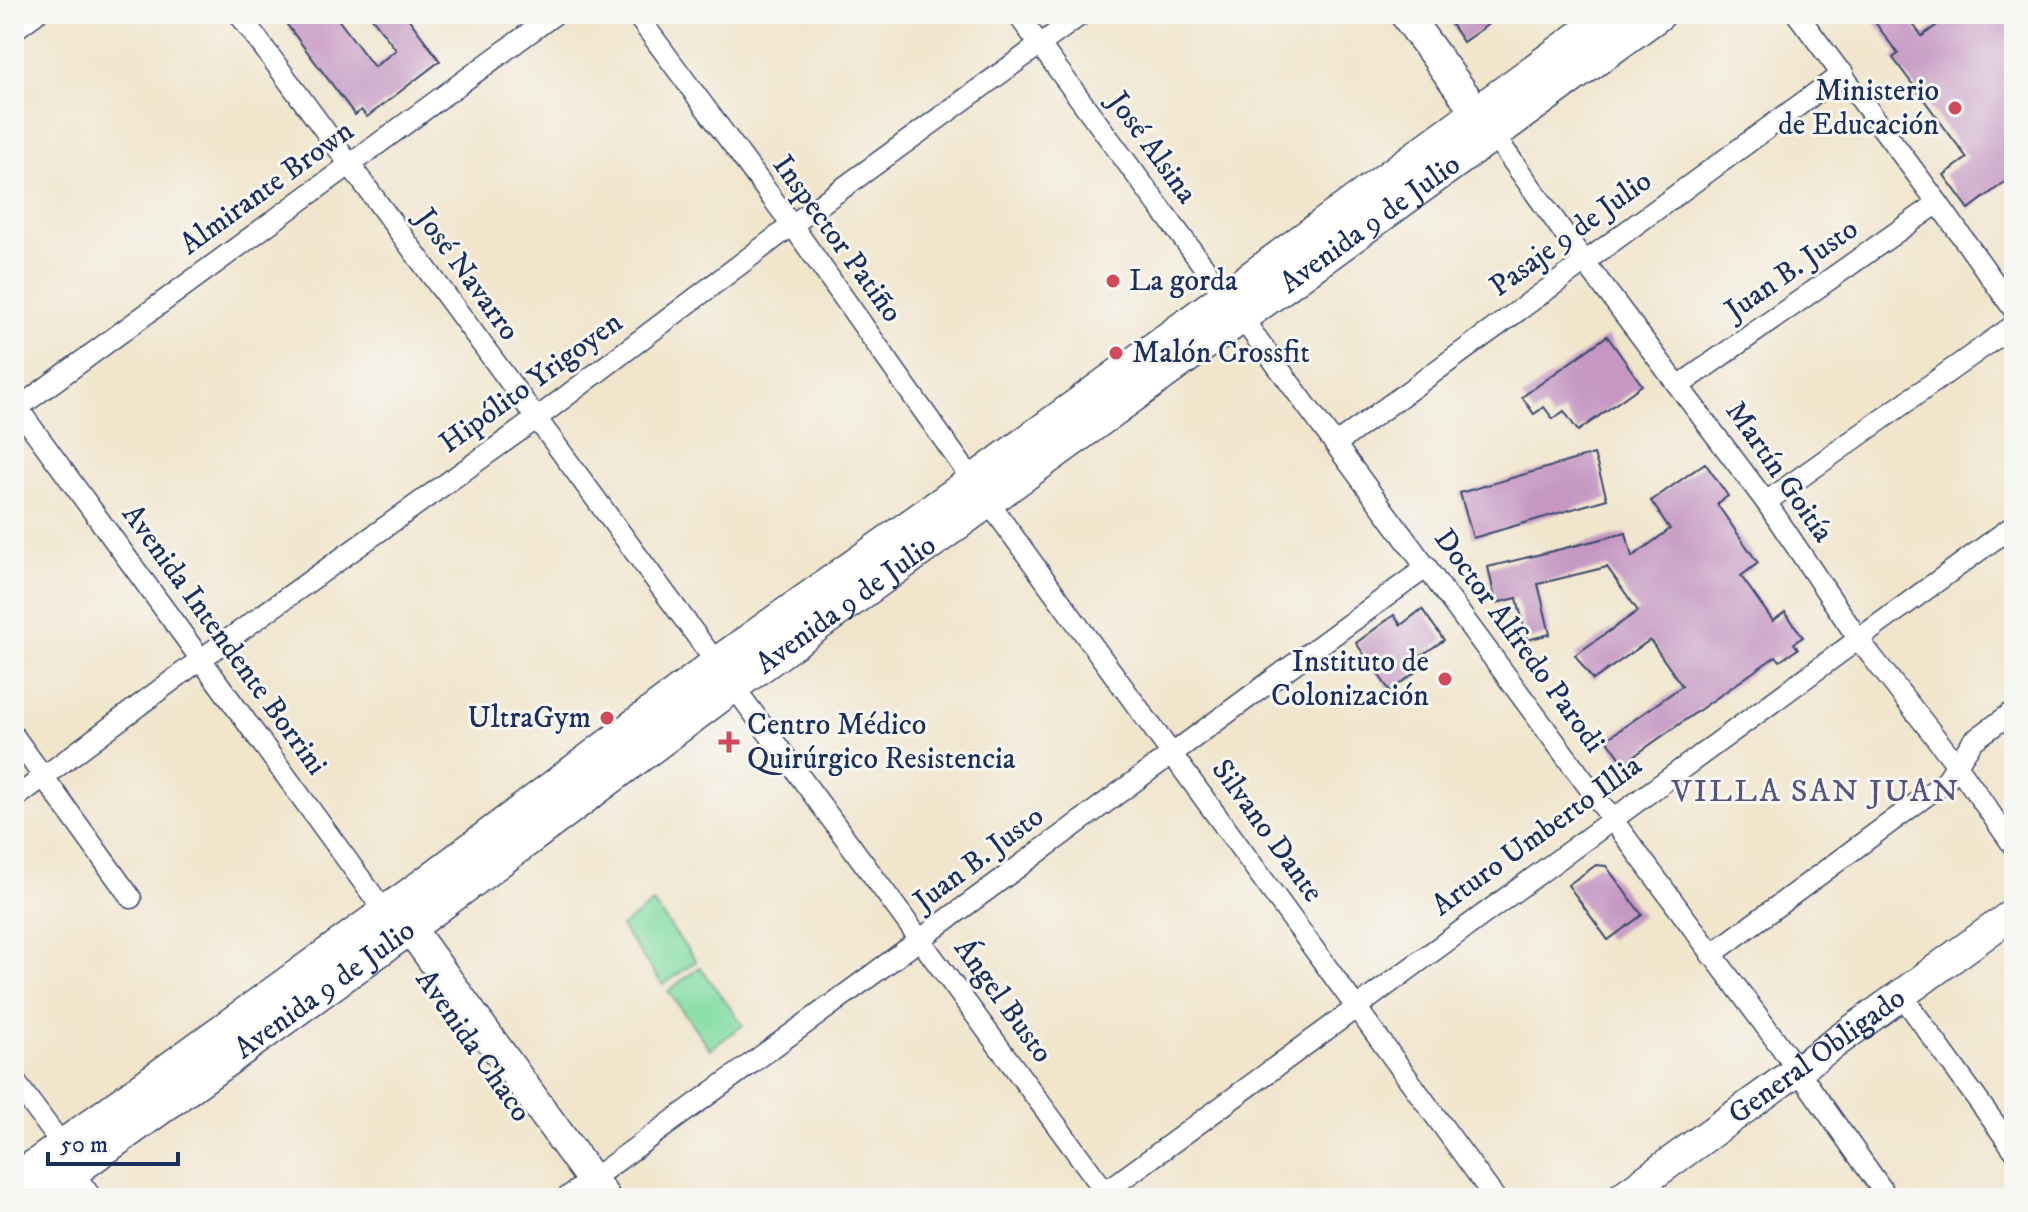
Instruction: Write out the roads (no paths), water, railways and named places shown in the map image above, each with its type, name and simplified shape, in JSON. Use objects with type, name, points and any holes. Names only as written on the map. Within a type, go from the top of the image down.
[{"type":"main road","name":"Avenida 9 de Julio","points":[[1486,123],[1611,14]]},
{"type":"main road","name":"Avenida 9 de Julio","points":[[14,1181],[67,1158],[397,925],[726,674],[1232,306],[1486,123],[1659,14]]},
{"type":"main road","name":"Avenida 9 de Julio","points":[[36,1198],[67,1158]]},
{"type":"street","points":[[14,30],[36,14]]},
{"type":"street","name":"José Navarro","points":[[239,14],[726,674]]},
{"type":"street","name":"Almirante Brown","points":[[15,407],[555,14]]},
{"type":"street","name":"Inspector Patiño","points":[[636,14],[792,225],[981,490]]},
{"type":"street","name":"José Alsina","points":[[1017,14],[1232,306]]},
{"type":"street","name":"Hipólito Yrigoyen","points":[[14,799],[201,659],[536,419],[792,225],[1082,14]]},
{"type":"street","points":[[1405,14],[1486,123]]},
{"type":"street","points":[[1797,14],[2014,310]]},
{"type":"street","name":"Pasaje 9 de Julio","points":[[1336,444],[1843,73]]},
{"type":"street","name":"Martín Goitía","points":[[1486,123],[1584,261],[1766,502],[1859,640],[1957,765],[2014,847]]},
{"type":"street","name":"Juan B. Justo","points":[[1680,385],[1938,203]]},
{"type":"street","name":"Doctor Alfredo Parodi","points":[[1232,306],[1797,1069],[1888,1198]]},
{"type":"street","points":[[1766,502],[2014,325]]},
{"type":"street","name":"Avenida Intendente Borrini","points":[[15,407],[397,925]]},
{"type":"street","name":"Silvano Dante","points":[[981,490],[1495,1198]]},
{"type":"street","name":"Arturo Umberto Illia","points":[[1104,1196],[1356,1005],[2014,525]]},
{"type":"street","name":"Juan B. Justo","points":[[584,1193],[1172,752],[1427,567]]},
{"type":"street","name":"Ángel Busto","points":[[726,674],[1104,1196]]},
{"type":"street","points":[[1711,955],[1945,782],[1973,741],[2014,711]]},
{"type":"street","points":[[14,736],[131,898]]},
{"type":"street","name":"General Obligado","points":[[1621,1198],[2014,913]]},
{"type":"street","name":"Avenida Chaco","points":[[397,925],[584,1193]]},
{"type":"street","points":[[1901,994],[2014,1150]]},
{"type":"street","points":[[14,1080],[92,1198]]},
{"type":"place","name":"Ministerio de Educación","points":[[1955,108]]},
{"type":"place","name":"La gorda","points":[[1113,281]]},
{"type":"place","name":"Malón Crossfit","points":[[1116,353]]},
{"type":"place","name":"Instituto de Colonización","points":[[1445,679]]},
{"type":"place","name":"UltraGym","points":[[607,718]]},
{"type":"place","name":"Centro Médico Quirúrgico Resistencia","points":[[729,742]]},
{"type":"district","name":"VILLA SAN JUAN","points":[[1816,792]]}]
